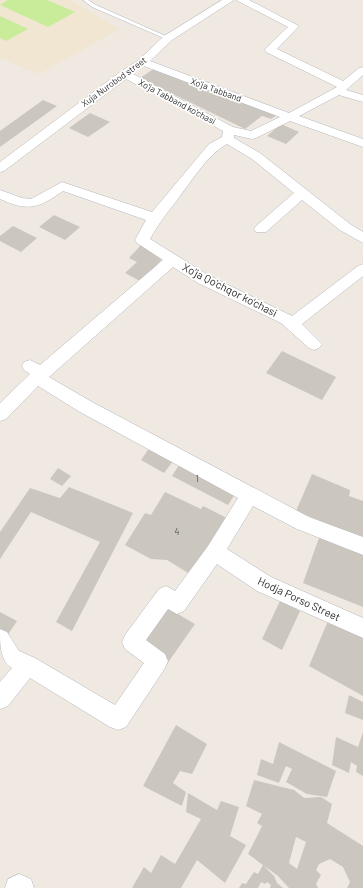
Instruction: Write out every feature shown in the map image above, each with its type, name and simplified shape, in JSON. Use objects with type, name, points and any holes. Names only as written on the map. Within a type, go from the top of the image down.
[{"type":"street","name":"Xuja Nurobod street","points":[[0,168],[124,74],[143,62],[168,38],[196,18],[229,0]]},
{"type":"street","points":[[241,0],[294,26],[270,50],[363,99]]},
{"type":"street","name":"Xo'ja Tabband","points":[[143,62],[363,143]]},
{"type":"street","points":[[0,194],[19,204],[35,204],[62,186],[154,218],[176,194],[213,147],[228,135],[252,135],[289,117],[341,88],[363,70]]},
{"type":"street","name":"Xo'ja Tabband ko'chasi","points":[[124,74],[228,135],[239,147],[256,156],[345,227],[363,238]]},
{"type":"street","points":[[261,229],[302,194]]},
{"type":"street","name":"Xo'ja Qo'chqor ko'chasi","points":[[154,218],[142,240],[203,279],[292,324],[314,344]]},
{"type":"street","points":[[0,414],[36,370],[172,260]]},
{"type":"street","points":[[292,324],[317,303],[363,269]]},
{"type":"street","points":[[36,370],[42,380],[86,406],[250,496],[303,523],[363,546]]},
{"type":"street","points":[[0,639],[12,658],[28,665],[118,720],[158,661],[132,642],[166,596],[177,604],[215,552],[250,496]]},
{"type":"street","name":"Hodja Porso Street","points":[[215,552],[264,584],[363,628]]},
{"type":"street","points":[[0,698],[28,665]]},
{"type":"street","points":[[17,888],[19,886],[22,888]]},
{"type":"lane","points":[[85,0],[94,6],[168,38]]},
{"type":"shaded area","points":[[0,0],[70,0],[120,29],[39,74],[0,58]]},
{"type":"green space","points":[[8,0],[47,0],[75,12],[48,27],[0,5]]},
{"type":"green space","points":[[0,16],[28,29],[6,41],[0,38]]},
{"type":"building","points":[[155,68],[183,79],[180,80],[277,115],[271,119],[262,116],[245,129],[140,78]]},
{"type":"building","points":[[43,100],[57,106],[0,147],[0,131]]},
{"type":"building","points":[[90,113],[110,122],[88,137],[69,128]]},
{"type":"building","points":[[281,124],[299,132],[286,144],[267,136]]},
{"type":"building","points":[[54,215],[80,227],[65,240],[39,227]]},
{"type":"building","points":[[13,226],[37,238],[21,252],[0,241],[0,236]]},
{"type":"building","points":[[141,245],[162,259],[142,282],[125,273],[137,262],[129,258]]},
{"type":"building","points":[[282,351],[336,377],[322,400],[266,373]]},
{"type":"building","points":[[150,447],[174,460],[164,473],[141,460]]},
{"type":"building","points":[[181,462],[237,491],[228,505],[172,476]]},
{"type":"building","points":[[58,468],[71,476],[62,486],[50,479]]},
{"type":"building","points":[[312,474],[350,490],[349,496],[363,501],[363,539],[296,511]]},
{"type":"building","points":[[69,487],[133,513],[72,631],[56,622],[100,542],[31,512],[0,559],[0,532],[30,488],[60,498]]},
{"type":"building","points":[[165,492],[201,509],[203,506],[229,519],[193,576],[167,560],[151,559],[125,545],[145,513],[151,515]]},
{"type":"building","points":[[320,535],[363,552],[363,607],[303,583]]},
{"type":"building","points":[[280,601],[300,611],[282,650],[262,639]]},
{"type":"building","points":[[166,607],[195,624],[167,664],[141,643]]},
{"type":"building","points":[[0,612],[17,621],[7,636],[0,632]]},
{"type":"building","points":[[330,616],[363,633],[363,696],[309,666]]},
{"type":"building","points":[[349,695],[363,702],[363,720],[345,713]]},
{"type":"building","points":[[176,725],[207,744],[192,774],[180,771],[173,783],[186,792],[182,806],[143,786]]},
{"type":"building","points":[[363,732],[363,776],[356,772],[357,766],[351,762],[349,773],[332,765],[336,737],[358,747]]},
{"type":"building","points":[[279,742],[336,771],[327,797],[307,794],[286,782],[292,769],[286,766],[279,783],[257,775],[261,759],[273,764]]},
{"type":"building","points":[[254,780],[294,790],[304,798],[321,797],[332,804],[327,823],[363,846],[363,888],[347,888],[350,882],[343,867],[330,859],[319,864],[316,870],[321,875],[316,884],[318,888],[289,888],[278,876],[248,854],[262,826],[257,823],[262,814],[246,806]],"holes":[[[296,837],[306,842],[297,869],[289,863]]]},
{"type":"building","points":[[188,793],[217,810],[221,801],[239,807],[230,836],[246,845],[225,883],[197,860],[181,888],[132,888],[144,867],[151,873],[161,855],[175,864],[201,819],[186,812]]},
{"type":"building","points":[[263,865],[274,876],[277,883],[283,888],[270,888],[271,885],[267,882],[265,884],[261,882],[258,888],[239,888],[242,883],[246,884],[254,872],[258,874]]}]
